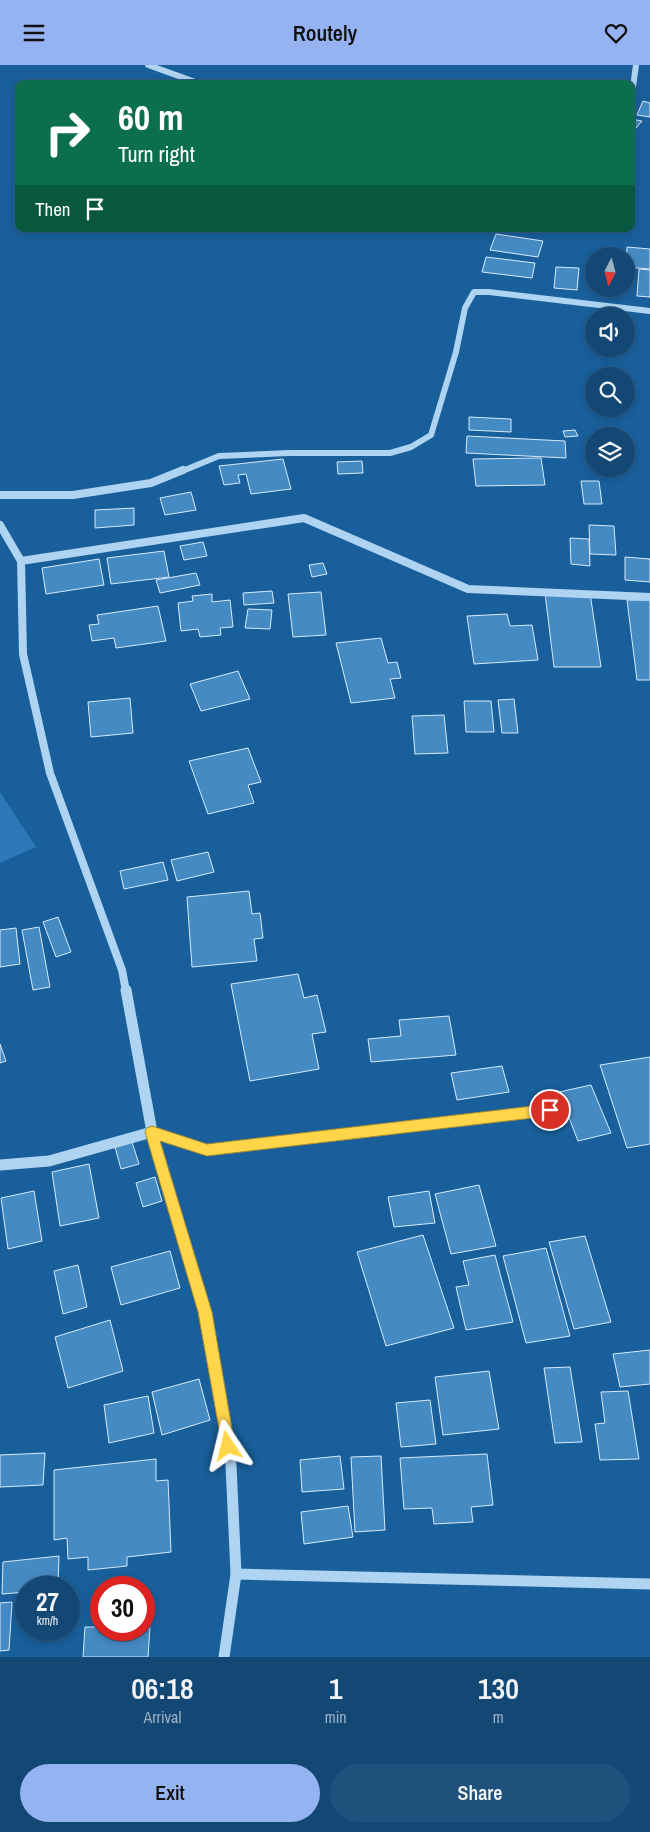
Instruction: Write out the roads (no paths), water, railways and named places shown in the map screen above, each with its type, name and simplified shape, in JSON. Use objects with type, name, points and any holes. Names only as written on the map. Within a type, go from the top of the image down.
[{"type":"street","points":[[148,65],[190,80]]},
{"type":"street","points":[[634,80],[636,65]]},
{"type":"street","points":[[0,495],[73,495],[151,483],[219,457],[288,453],[390,453],[412,447],[431,435],[444,386],[456,352],[463,314],[474,292],[489,292],[650,311]]},
{"type":"street","points":[[22,561],[304,517],[468,589],[650,597]]},
{"type":"street","points":[[0,525],[22,561],[23,654],[50,773],[122,970],[152,1132],[205,1312],[231,1465],[236,1574],[224,1657]]},
{"type":"street","points":[[0,1165],[48,1161],[152,1132],[207,1150],[550,1110]]},
{"type":"street","points":[[236,1574],[650,1584]]}]
